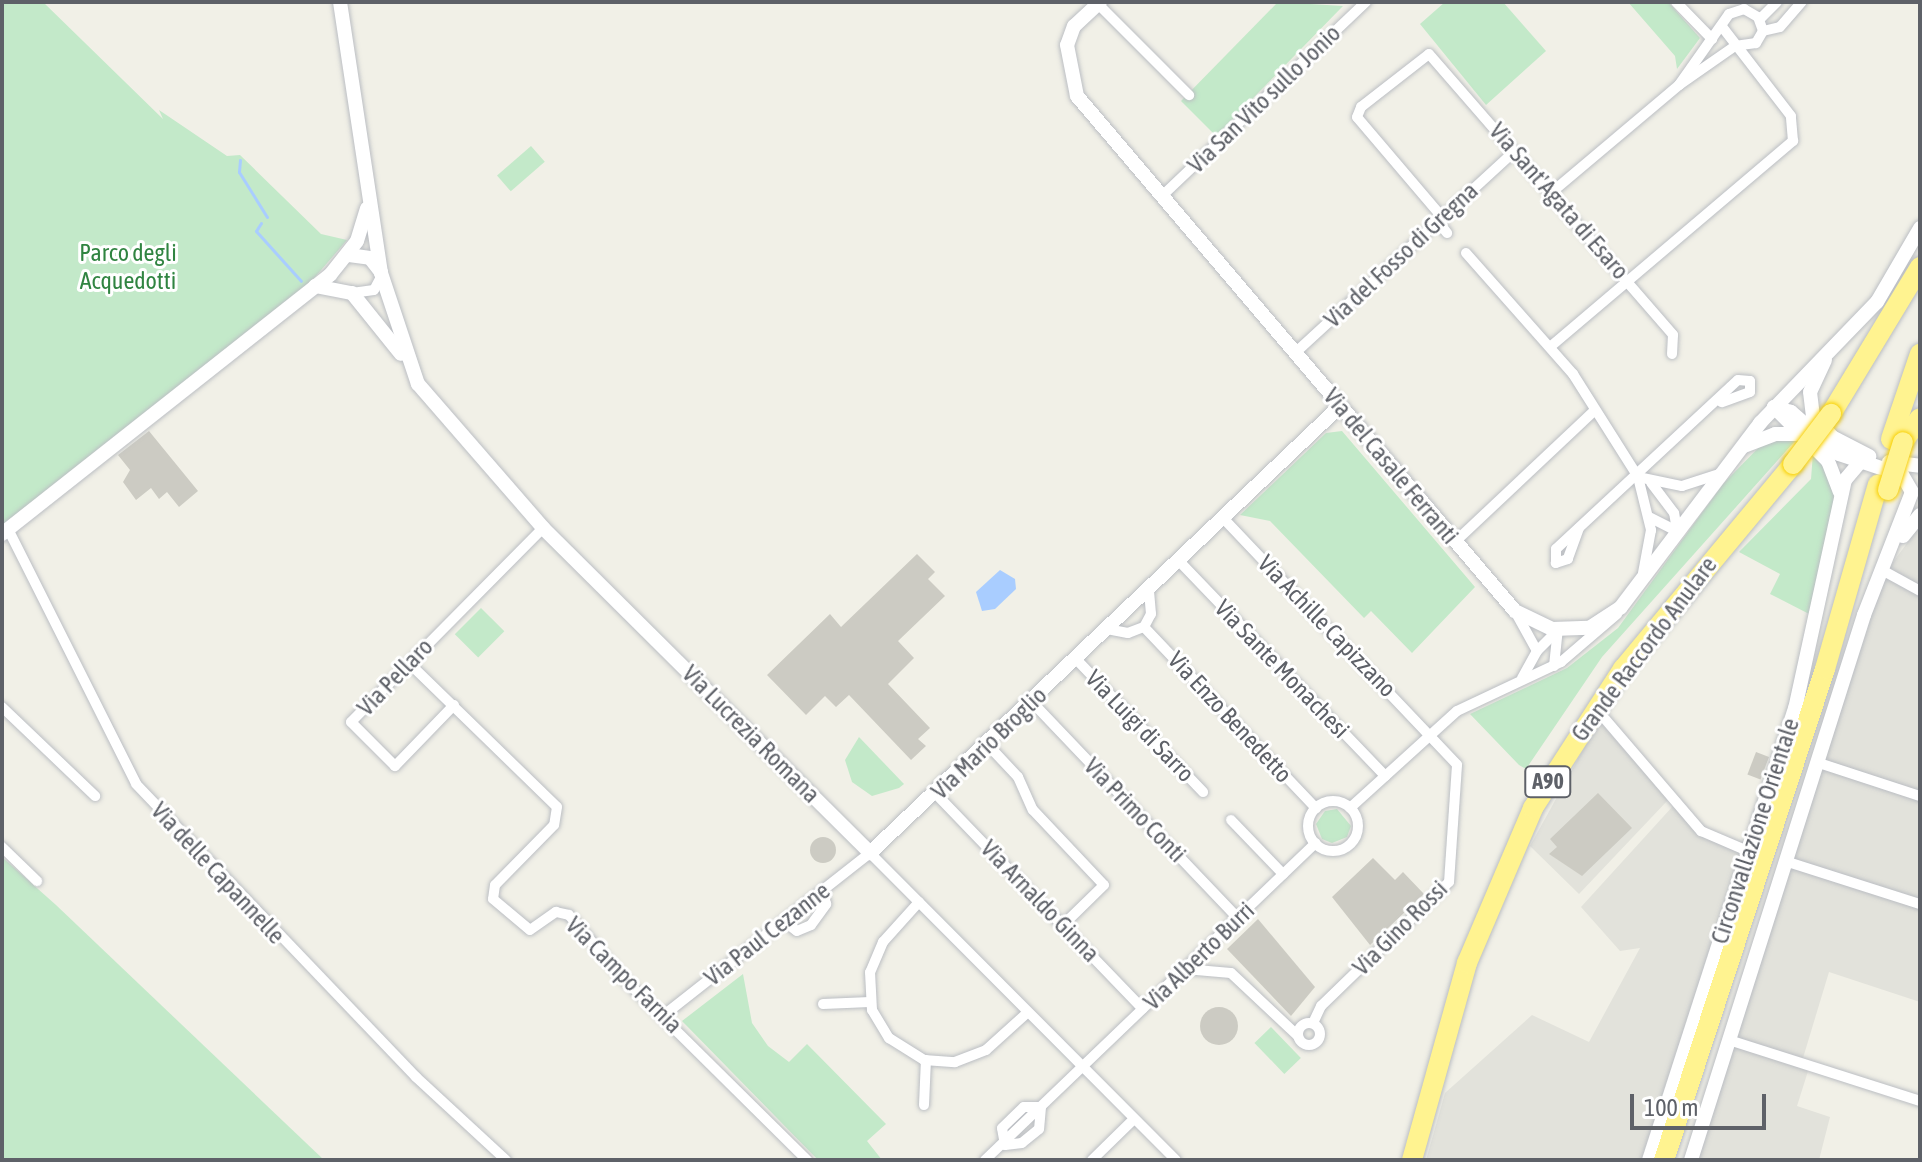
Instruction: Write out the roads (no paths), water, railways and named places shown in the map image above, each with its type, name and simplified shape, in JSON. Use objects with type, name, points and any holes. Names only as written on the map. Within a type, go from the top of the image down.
[{"type":"highway","name":"Grande Raccordo Anulare","points":[[1412,1160],[1470,954],[1533,808],[1623,669],[1831,414],[1919,268]]},
{"type":"highway","points":[[1664,1160],[1758,852],[1883,487],[1920,354]]},
{"type":"highway","points":[[1897,441],[1920,418]]},
{"type":"street","name":"Via delle Capannelle","points":[[340,2],[381,273]]},
{"type":"street","name":"Via San Vito sullo Jonio","points":[[1162,196],[1366,2]]},
{"type":"street","points":[[1676,2],[1712,39]]},
{"type":"street","points":[[1760,19],[1777,2]]},
{"type":"street","points":[[1763,31],[1780,27],[1802,2]]},
{"type":"street","name":"Via del Casale Ferranti","points":[[1099,3],[1071,33],[1066,58],[1071,85],[1354,424],[1515,611],[1558,630]]},
{"type":"street","points":[[1099,3],[1189,95]]},
{"type":"street","points":[[1679,85],[1712,39],[1742,7],[1760,19],[1763,31],[1756,43],[1758,75]]},
{"type":"street","points":[[1550,347],[1778,159],[1796,130],[1723,28]]},
{"type":"street","points":[[1552,192],[1679,85],[1735,46],[1756,43]]},
{"type":"street","name":"Via Sant'Agata di Esaro","points":[[1440,220],[1356,114],[1429,54],[1673,335],[1672,354]]},
{"type":"street","name":"Via del Fosso di Gregna","points":[[1295,353],[1507,158]]},
{"type":"street","name":"Via delle Capannelle","points":[[368,177],[365,224],[346,259],[5,532],[136,784],[406,1068],[506,1160]]},
{"type":"street","points":[[1440,220],[1447,233]]},
{"type":"street","points":[[1350,808],[1430,733],[1475,700],[1554,666],[1598,634],[1640,584],[1719,474],[1774,407],[1881,296],[1920,228]]},
{"type":"street","points":[[1466,253],[1550,347],[1638,477],[1649,517],[1650,545],[1640,584]]},
{"type":"street","points":[[315,286],[352,293],[374,290],[381,273],[370,258],[346,259],[352,293],[408,364]]},
{"type":"street","name":"Via Lucrezia Romana","points":[[381,273],[408,364],[444,421],[543,528],[1176,1160]]},
{"type":"street","points":[[1829,352],[1809,398],[1822,429],[1867,455],[1920,466]]},
{"type":"street","points":[[1579,528],[1722,402]]},
{"type":"street","name":"Via Mario Broglio","points":[[870,853],[988,745],[1340,406]]},
{"type":"street","points":[[1774,407],[1796,434],[1830,463],[1841,497]]},
{"type":"street","points":[[1774,407],[1789,410],[1833,450],[1860,462],[1899,473],[1911,485],[1890,552]]},
{"type":"street","points":[[1455,542],[1595,410]]},
{"type":"street","points":[[1326,419],[1354,424]]},
{"type":"street","points":[[1740,448],[1772,434],[1796,434]]},
{"type":"street","name":"Circonvallazione Orientale","points":[[1649,1160],[1758,852],[1815,639],[1841,497],[1849,469],[1860,462]]},
{"type":"street","points":[[1638,477],[1651,483],[1687,485],[1719,474]]},
{"type":"street","points":[[1651,483],[1674,513],[1677,531]]},
{"type":"street","points":[[1890,552],[1920,515]]},
{"type":"street","points":[[1649,517],[1677,531]]},
{"type":"street","name":"Via Achille Capizzano","points":[[1223,518],[1430,733]]},
{"type":"street","name":"Via Pellaro","points":[[454,705],[395,766],[351,722],[543,528]]},
{"type":"street","name":"Circonvallazione Orientale","points":[[1691,1160],[1890,552]]},
{"type":"street","name":"Via Sante Monachesi","points":[[1179,561],[1385,776]]},
{"type":"street","points":[[1882,570],[1920,591]]},
{"type":"street","points":[[1107,629],[1131,633],[1144,627],[1151,614],[1149,589]]},
{"type":"street","points":[[1521,679],[1537,651],[1558,630],[1594,626],[1621,607]]},
{"type":"street","points":[[1515,611],[1537,651]]},
{"type":"street","name":"Via Enzo Benedetto","points":[[1144,627],[1316,808]]},
{"type":"street","points":[[1554,666],[1558,630]]},
{"type":"street","name":"Via Luigi di Sarro","points":[[1076,659],[1203,792]]},
{"type":"street","name":"Via Campo Farnia","points":[[409,663],[558,811],[554,825],[495,885],[493,899],[530,930],[556,912],[566,913],[807,1160]]},
{"type":"street","name":"Via Primo Conti","points":[[1032,702],[1238,918]]},
{"type":"street","points":[[2,707],[95,796]]},
{"type":"street","points":[[1605,719],[1701,831],[1758,852]]},
{"type":"street","name":"Via Gino Rossi","points":[[1313,1023],[1321,1006],[1450,879],[1457,765],[1430,733]]},
{"type":"street","points":[[988,745],[1018,777],[1033,810],[1104,885],[1063,925]]},
{"type":"street","points":[[1819,763],[1920,796]]},
{"type":"street","name":"Via Arnaldo Ginna","points":[[936,794],[1143,1009]]},
{"type":"street","points":[[1335,801],[1350,808],[1358,826],[1353,841],[1334,851],[1315,843],[1308,825],[1316,808],[1335,801]]},
{"type":"street","points":[[1231,820],[1283,874]]},
{"type":"street","name":"Via Alberto Burri","points":[[985,1160],[1315,843]]},
{"type":"street","points":[[2,847],[37,881]]},
{"type":"street","name":"Via Paul Cezanne","points":[[664,1015],[870,853]]},
{"type":"street","points":[[1788,862],[1920,904]]},
{"type":"street","points":[[784,921],[797,931],[811,925],[826,904],[823,890]]},
{"type":"street","points":[[919,902],[876,955],[870,1002],[889,1038],[926,1060],[949,1063],[975,1056],[1027,1013]]},
{"type":"street","points":[[1185,969],[1234,974],[1297,1035]]},
{"type":"street","points":[[823,1004],[870,1002]]},
{"type":"street","name":"Via Gino Rossi","points":[[1313,1023],[1320,1031],[1317,1042],[1303,1044],[1297,1035],[1302,1025],[1313,1023]]},
{"type":"street","points":[[1729,1040],[1920,1101]]},
{"type":"street","points":[[924,1105],[926,1060]]},
{"type":"street","points":[[1092,1160],[1133,1120]]},
{"type":"water","points":[[1000,570],[1015,579],[1016,589],[995,609],[982,611],[976,592]]},
{"type":"waterway","points":[[240,160],[239,172],[267,217]]},
{"type":"waterway","points":[[261,223],[256,231],[301,281]]},
{"type":"park label","name":"Parco degli Acquedotti","points":[[128,267]]}]
